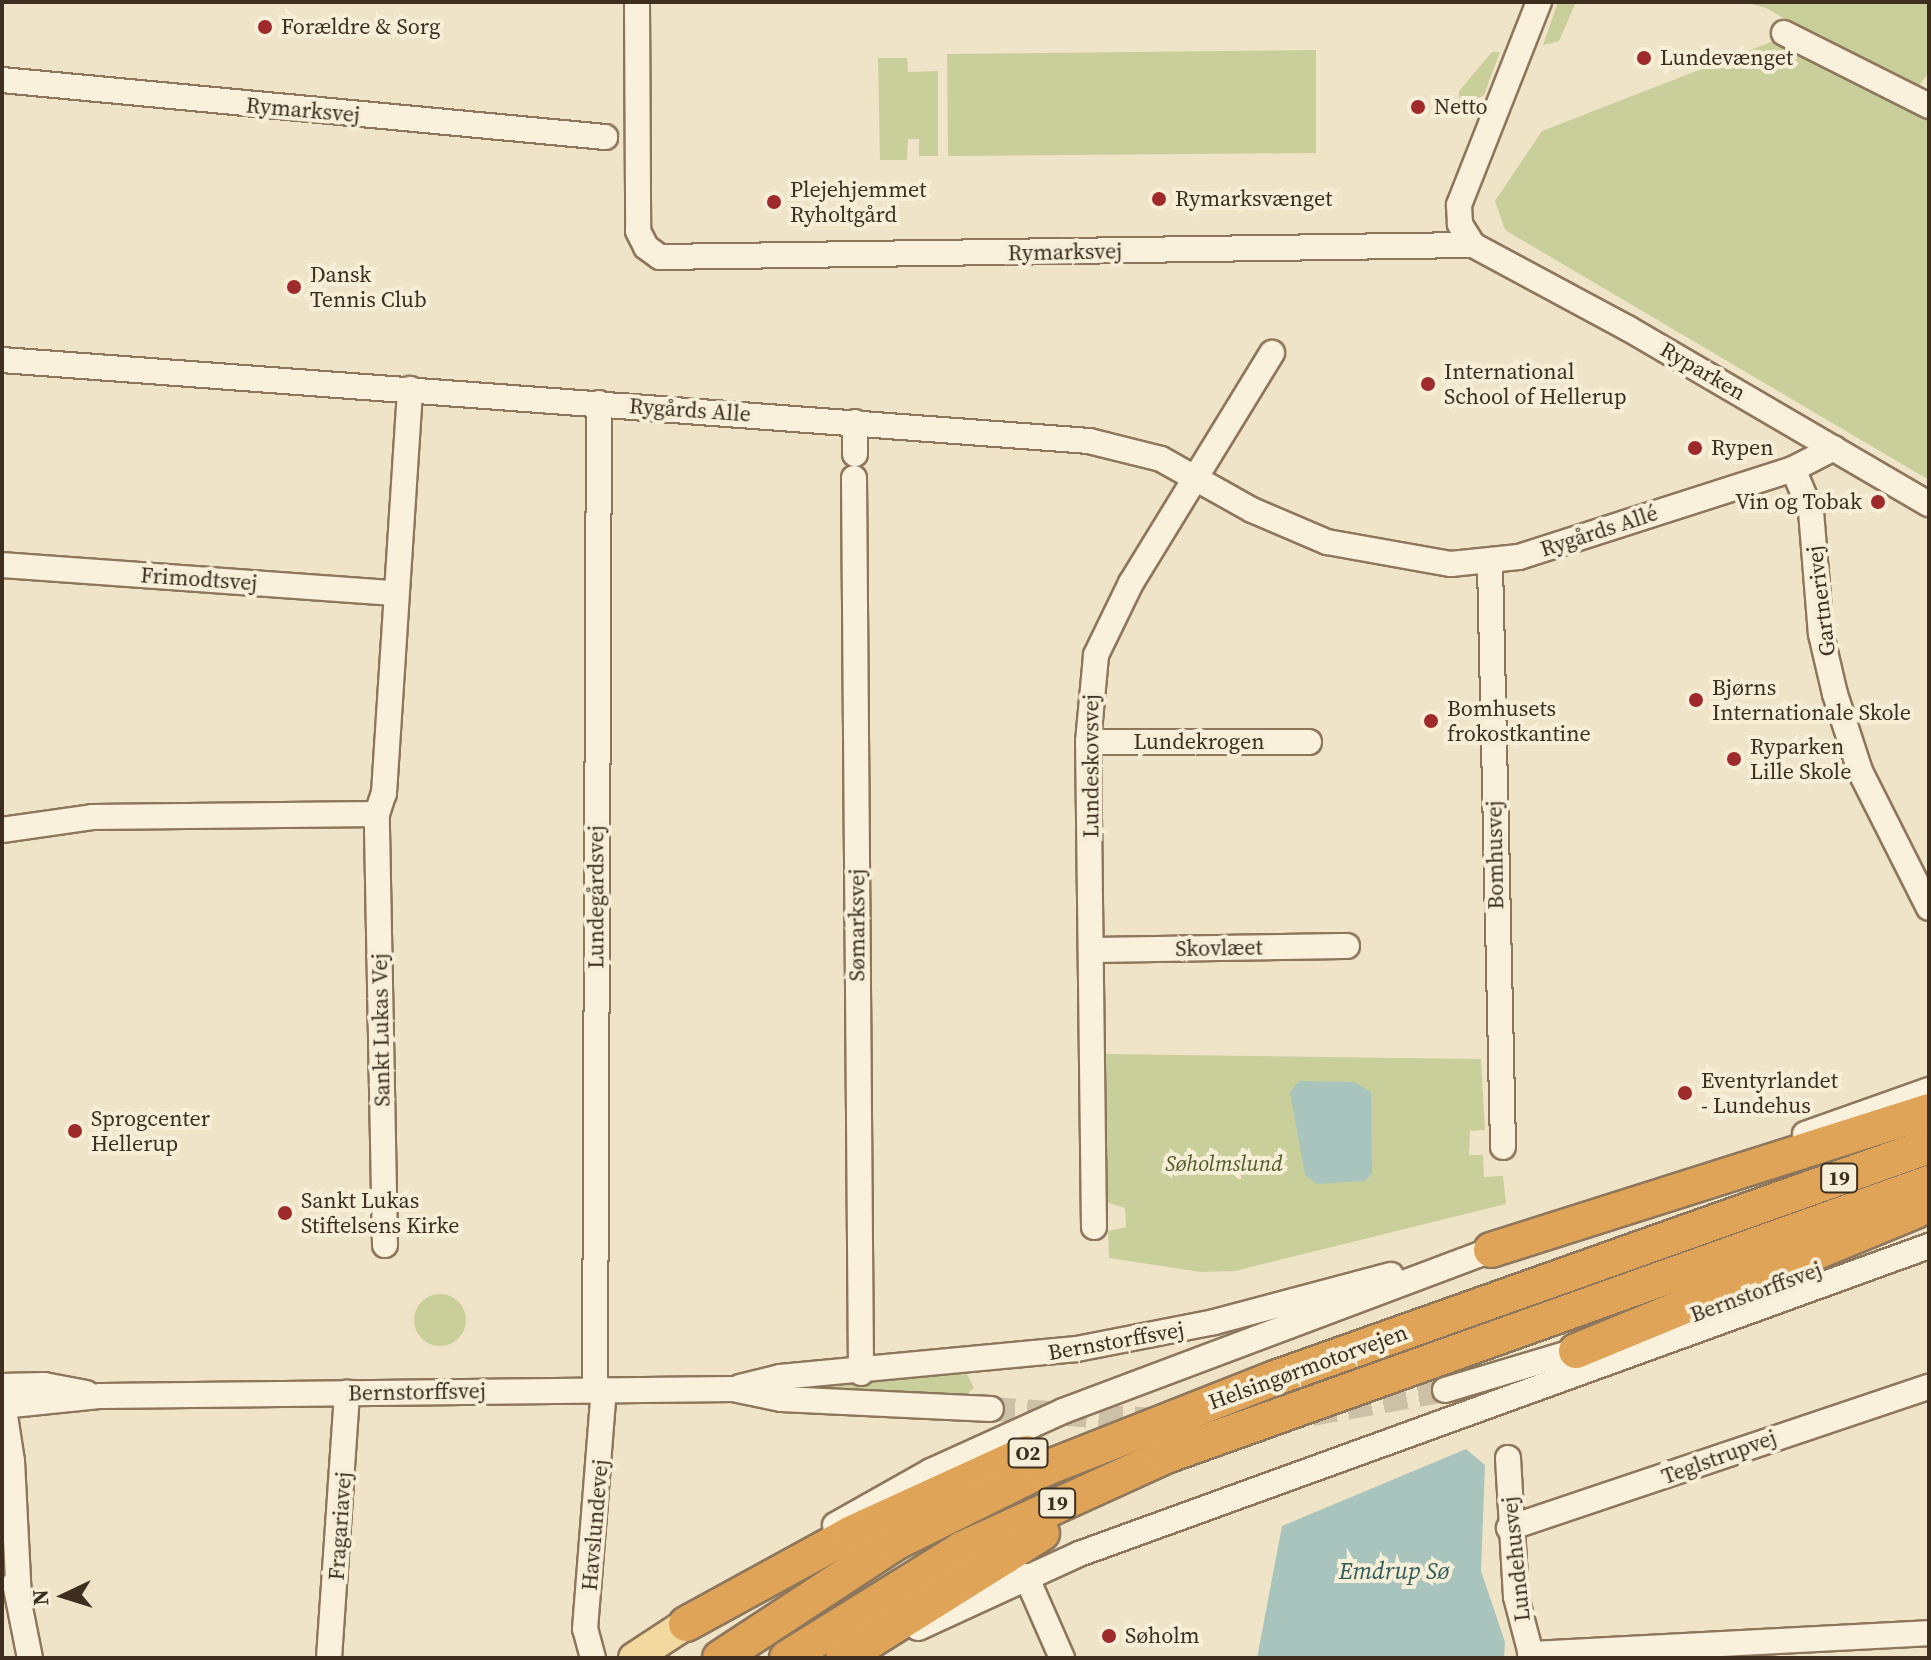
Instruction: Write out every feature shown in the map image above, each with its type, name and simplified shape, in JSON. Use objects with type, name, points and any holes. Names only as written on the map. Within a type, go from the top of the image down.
[{"type":"highway","points":[[1491,1250],[1929,1111]]},
{"type":"highway","name":"Helsingørmotorvejen","points":[[720,1658],[895,1543],[1044,1469],[1393,1336],[1929,1146]]},
{"type":"highway","name":"Helsingørmotorvejen","points":[[787,1658],[894,1588],[1032,1514],[1166,1456],[1929,1183]]},
{"type":"highway","points":[[1576,1351],[1929,1206]]},
{"type":"highway","name":"O2","points":[[686,1624],[852,1533],[1080,1431],[1149,1405],[1393,1336]]},
{"type":"highway","points":[[843,1658],[1043,1533],[1347,1389]]},
{"type":"main road","name":"O2","points":[[634,1658],[686,1624]]},
{"type":"street","name":"Rymarksvej","points":[[637,2],[638,231],[646,247],[660,257],[1473,245]]},
{"type":"street","points":[[1473,245],[1460,224],[1459,205],[1539,2]]},
{"type":"street","points":[[1784,33],[1929,106]]},
{"type":"street","name":"Rymarksvej","points":[[2,80],[605,137]]},
{"type":"street","name":"Ryparken","points":[[1473,245],[1504,258],[1929,504]]},
{"type":"street","name":"Lundeskovsvej","points":[[1094,1227],[1088,742],[1096,655],[1131,583],[1272,353]]},
{"type":"street","name":"Rygårds Alle","points":[[2,360],[1089,441],[1161,459],[1252,510],[1356,550]]},
{"type":"street","name":"Sankt Lukas Vej","points":[[385,1245],[377,814],[384,793],[410,389]]},
{"type":"street","name":"Lundegårdsvej","points":[[599,403],[600,1390]]},
{"type":"street","name":"Sømarksvej","points":[[855,422],[861,1373]]},
{"type":"street","name":"Rygårds Allé","points":[[1356,550],[1413,561],[1490,564],[1793,469],[1834,448]]},
{"type":"street","name":"Gartnerivej","points":[[1793,469],[1811,511],[1821,634],[1835,694],[1860,771],[1929,908]]},
{"type":"street","name":"Bomhusvej","points":[[1490,564],[1503,1147]]},
{"type":"street","name":"Frimodtsvej","points":[[2,565],[396,593]]},
{"type":"street","name":"Lundekrogen","points":[[1088,742],[1309,742]]},
{"type":"street","points":[[2,830],[92,817],[377,814]]},
{"type":"street","name":"Skovlæet","points":[[1091,950],[1347,946]]},
{"type":"street","points":[[686,1624],[788,1552],[977,1448],[1491,1250],[1929,1090]]},
{"type":"street","name":"Bernstorffsvej","points":[[1445,1390],[1576,1351],[1587,1354],[1929,1230]]},
{"type":"street","points":[[864,1658],[1026,1576],[1929,1246]]},
{"type":"street","name":"Bernstorffsvej","points":[[733,1389],[780,1377],[861,1373],[1022,1357],[1147,1337],[1491,1250]]},
{"type":"street","name":"Bernstorffsvej","points":[[2,1398],[44,1385],[101,1396],[733,1389],[781,1399],[991,1409]]},
{"type":"street","name":"Teglstrupvej","points":[[1509,1528],[1929,1387]]},
{"type":"street","name":"Havslundevej","points":[[593,1658],[585,1629],[600,1390]]},
{"type":"street","name":"Fragariavej","points":[[329,1658],[347,1393]]},
{"type":"street","points":[[2,1398],[12,1461],[19,1597]]},
{"type":"street","name":"Lundehusvej","points":[[1508,1458],[1509,1528],[1516,1597],[1531,1656]]},
{"type":"street","points":[[2,1535],[19,1597],[30,1658]]},
{"type":"street","points":[[1026,1576],[1062,1658]]},
{"type":"street","points":[[1531,1656],[1928,1634]]},
{"type":"green space","points":[[1558,2],[1576,2],[1559,41],[1543,45]]},
{"type":"green space","points":[[1745,2],[1929,2],[1929,72],[1914,93],[1766,8]]},
{"type":"green space","points":[[1784,37],[1929,114],[1929,480],[1505,230],[1495,201],[1542,131]]},
{"type":"green space","points":[[1316,50],[1316,153],[948,156],[947,54]]},
{"type":"green space","points":[[1492,52],[1500,52],[1484,95],[1459,112],[1459,91]]},
{"type":"green space","points":[[878,58],[907,58],[908,72],[938,71],[938,156],[919,156],[919,139],[908,139],[907,160],[880,160]]},
{"type":"green space","name":"Søholmslund","points":[[1106,1054],[1481,1059],[1485,1130],[1470,1131],[1469,1155],[1483,1155],[1484,1177],[1503,1176],[1506,1204],[1235,1271],[1201,1272],[1109,1258],[1108,1231],[1126,1227],[1125,1208],[1106,1202]]},
{"type":"green space","points":[[440,1294],[458,1302],[466,1320],[458,1338],[440,1346],[422,1338],[414,1320],[422,1302]]},
{"type":"green space","points":[[967,1374],[974,1388],[964,1397],[780,1387]]},
{"type":"water","points":[[1299,1081],[1354,1082],[1371,1092],[1372,1173],[1365,1181],[1317,1184],[1305,1175],[1290,1092]]},
{"type":"water","name":"Emdrup Sø","points":[[1466,1449],[1485,1465],[1481,1571],[1505,1642],[1504,1658],[1257,1658],[1282,1526]]},
{"type":"tunnel","points":[[1312,1414],[1445,1390]]},
{"type":"tunnel","points":[[991,1409],[1156,1420]]},
{"type":"place","name":"Forældre & Sorg","points":[[265,27]]},
{"type":"place","name":"Lundevænget","points":[[1644,58]]},
{"type":"place","name":"Netto","points":[[1418,107]]},
{"type":"place","name":"Rymarksvænget","points":[[1159,199]]},
{"type":"place","name":"Plejehjemmet Ryholtgård","points":[[774,202]]},
{"type":"place","name":"Dansk Tennis Club","points":[[294,287]]},
{"type":"place","name":"International School of Hellerup","points":[[1428,384]]},
{"type":"place","name":"Rypen","points":[[1695,448]]},
{"type":"place","name":"Vin og Tobak","points":[[1878,502]]},
{"type":"place","name":"Bjørns Internationale Skole","points":[[1696,700]]},
{"type":"place","name":"Bomhusets frokostkantine","points":[[1431,721]]},
{"type":"place","name":"Ryparken Lille Skole","points":[[1734,759]]},
{"type":"place","name":"Eventyrlandet - Lundehus","points":[[1685,1093]]},
{"type":"place","name":"Sprogcenter Hellerup","points":[[75,1131]]},
{"type":"place","name":"Sankt Lukas Stiftelsens Kirke","points":[[285,1213]]},
{"type":"place","name":"Søholm","points":[[1109,1636]]}]
